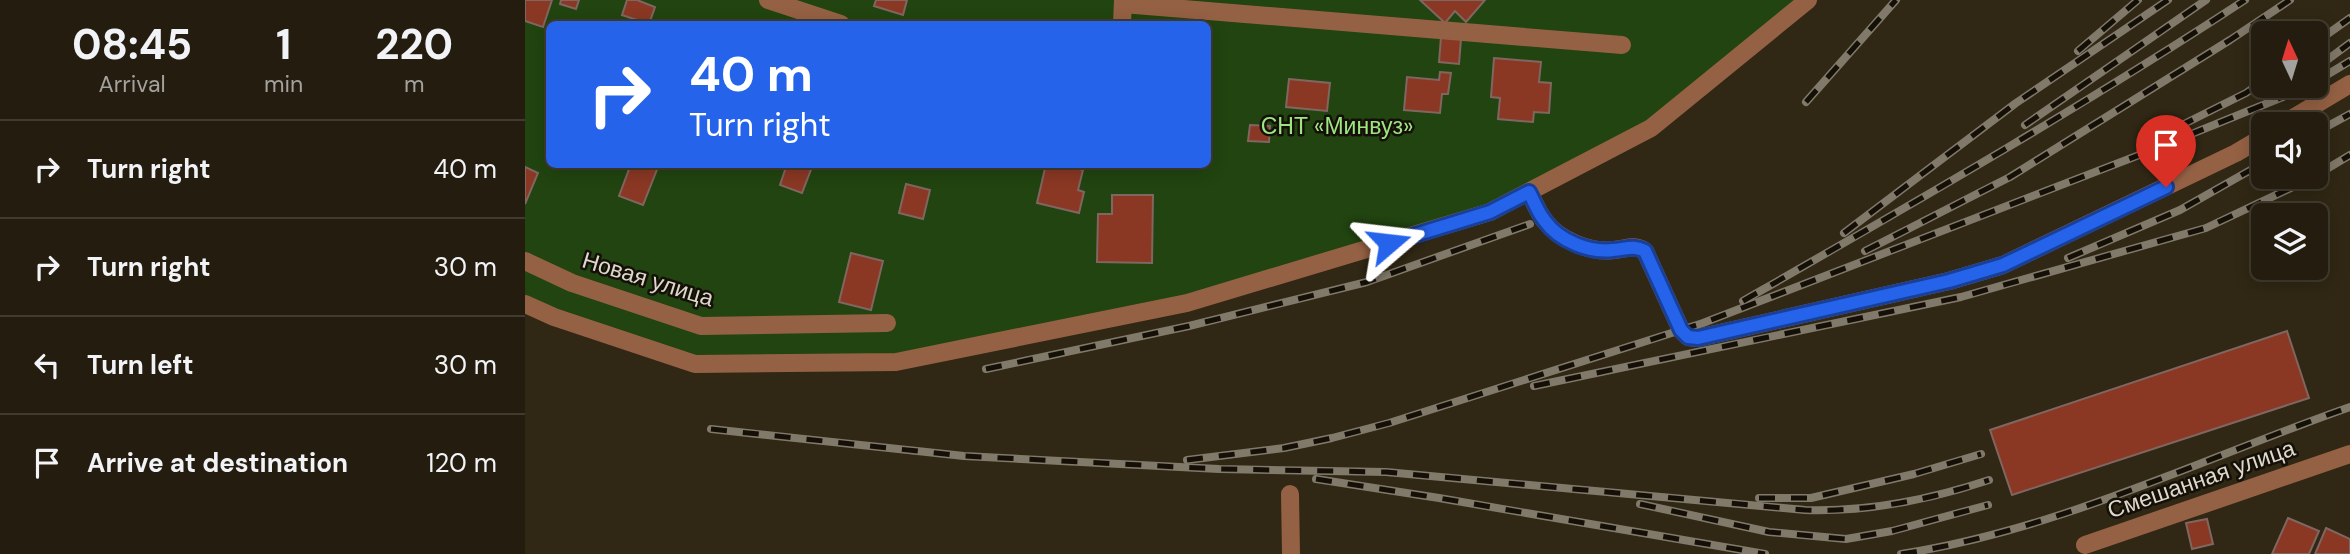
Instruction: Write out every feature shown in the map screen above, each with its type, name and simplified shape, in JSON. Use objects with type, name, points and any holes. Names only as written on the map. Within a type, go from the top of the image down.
[{"type":"street","points":[[768,0],[832,21]]},
{"type":"street","points":[[525,304],[554,317],[695,364],[896,362],[1187,303],[1490,212],[1651,128],[1808,0]]},
{"type":"street","points":[[1122,21],[1123,2],[1622,45]]},
{"type":"street","points":[[2303,112],[2350,84]]},
{"type":"street","points":[[1529,192],[1545,222],[1566,238],[1592,249],[1611,251],[1632,247],[1645,251],[1681,330],[1688,337],[1698,338],[1949,281],[2003,265],[2251,144]]},
{"type":"street","name":"Новая улица","points":[[525,261],[572,283],[701,326],[887,323]]},
{"type":"street","name":"Смешанная улица","points":[[2100,554],[2085,545],[2350,454]]},
{"type":"street","points":[[1290,494],[1291,554]]},
{"type":"green space","name":"СНТ «Минвуз»","points":[[525,0],[1808,0],[1651,128],[1490,212],[1187,303],[896,362],[695,364],[525,304]]},
{"type":"building","points":[[525,0],[552,0],[543,27],[525,21]]},
{"type":"building","points":[[561,0],[579,0],[576,9],[560,4]]},
{"type":"building","points":[[627,0],[637,0],[655,7],[650,21],[640,21],[622,15]]},
{"type":"building","points":[[876,0],[907,0],[903,15],[874,6]]},
{"type":"building","points":[[1420,0],[1485,0],[1466,22],[1455,11],[1445,23]]},
{"type":"building","points":[[1441,37],[1461,39],[1459,64],[1439,62]]},
{"type":"building","points":[[1494,58],[1541,62],[1539,82],[1551,83],[1549,113],[1534,112],[1533,122],[1498,119],[1500,98],[1491,97]]},
{"type":"building","points":[[1440,72],[1451,73],[1448,94],[1442,94],[1440,113],[1404,110],[1407,77],[1439,80]]},
{"type":"building","points":[[1289,79],[1330,83],[1327,111],[1286,107]]},
{"type":"building","points":[[1250,125],[1270,126],[1269,142],[1248,141]]},
{"type":"building","points":[[525,167],[538,173],[525,204]]},
{"type":"building","points":[[630,168],[658,168],[643,205],[619,196]]},
{"type":"building","points":[[786,168],[812,168],[802,193],[780,185]]},
{"type":"building","points":[[1045,168],[1083,170],[1078,190],[1084,192],[1079,213],[1037,203]]},
{"type":"building","points":[[906,184],[930,190],[923,219],[899,213]]},
{"type":"building","points":[[1112,195],[1153,195],[1152,263],[1097,262],[1098,214],[1112,214]]},
{"type":"building","points":[[851,253],[883,261],[871,310],[839,302]]},
{"type":"building","points":[[2287,331],[2309,398],[2012,495],[1990,430]]},
{"type":"building","points":[[2288,518],[2319,531],[2309,554],[2272,554]]},
{"type":"building","points":[[2207,519],[2213,544],[2192,549],[2186,523]]},
{"type":"building","points":[[2326,528],[2350,539],[2350,554],[2315,554]]},
{"type":"railway","points":[[1806,102],[1896,0]]},
{"type":"railway","points":[[2078,51],[2138,0]]},
{"type":"railway","points":[[1844,233],[2016,103],[2168,0]]},
{"type":"railway","points":[[2025,125],[2206,0]]},
{"type":"railway","points":[[1743,301],[2059,117],[2245,0]]},
{"type":"railway","points":[[1865,251],[2010,177],[2290,0]]},
{"type":"railway","points":[[2328,34],[2350,18]]},
{"type":"railway","points":[[2328,59],[2350,43]]},
{"type":"railway","points":[[2328,74],[2350,61]]},
{"type":"railway","points":[[2150,141],[2251,89]]},
{"type":"railway","points":[[1187,460],[1284,448],[1389,423],[1703,323],[2280,98]]},
{"type":"railway","points":[[2328,126],[2350,114]]},
{"type":"railway","points":[[2328,168],[2350,155]]},
{"type":"railway","points":[[2068,258],[2180,210],[2251,170]]},
{"type":"railway","points":[[1534,386],[1961,297],[2206,228],[2289,189]]},
{"type":"railway","points":[[986,369],[1189,326],[1367,282],[1530,224]]},
{"type":"railway","points":[[1901,554],[1959,543],[2073,511],[2350,407]]},
{"type":"railway","points":[[711,429],[964,456],[1219,469],[1386,472],[1805,510],[1875,507],[1944,493],[1989,480]]},
{"type":"railway","points":[[1759,498],[1811,498],[1914,474],[1981,454]]},
{"type":"railway","points":[[1316,479],[1765,554]]},
{"type":"railway","points":[[1640,504],[1769,532],[1846,539],[1892,531],[1988,505]]},
{"type":"route","points":[[1389,243],[1490,212],[1529,192],[1545,222],[1583,247],[1601,251],[1639,247],[1645,251],[1681,330],[1688,337],[1698,338],[1949,281],[2003,265],[2166,187]]}]
